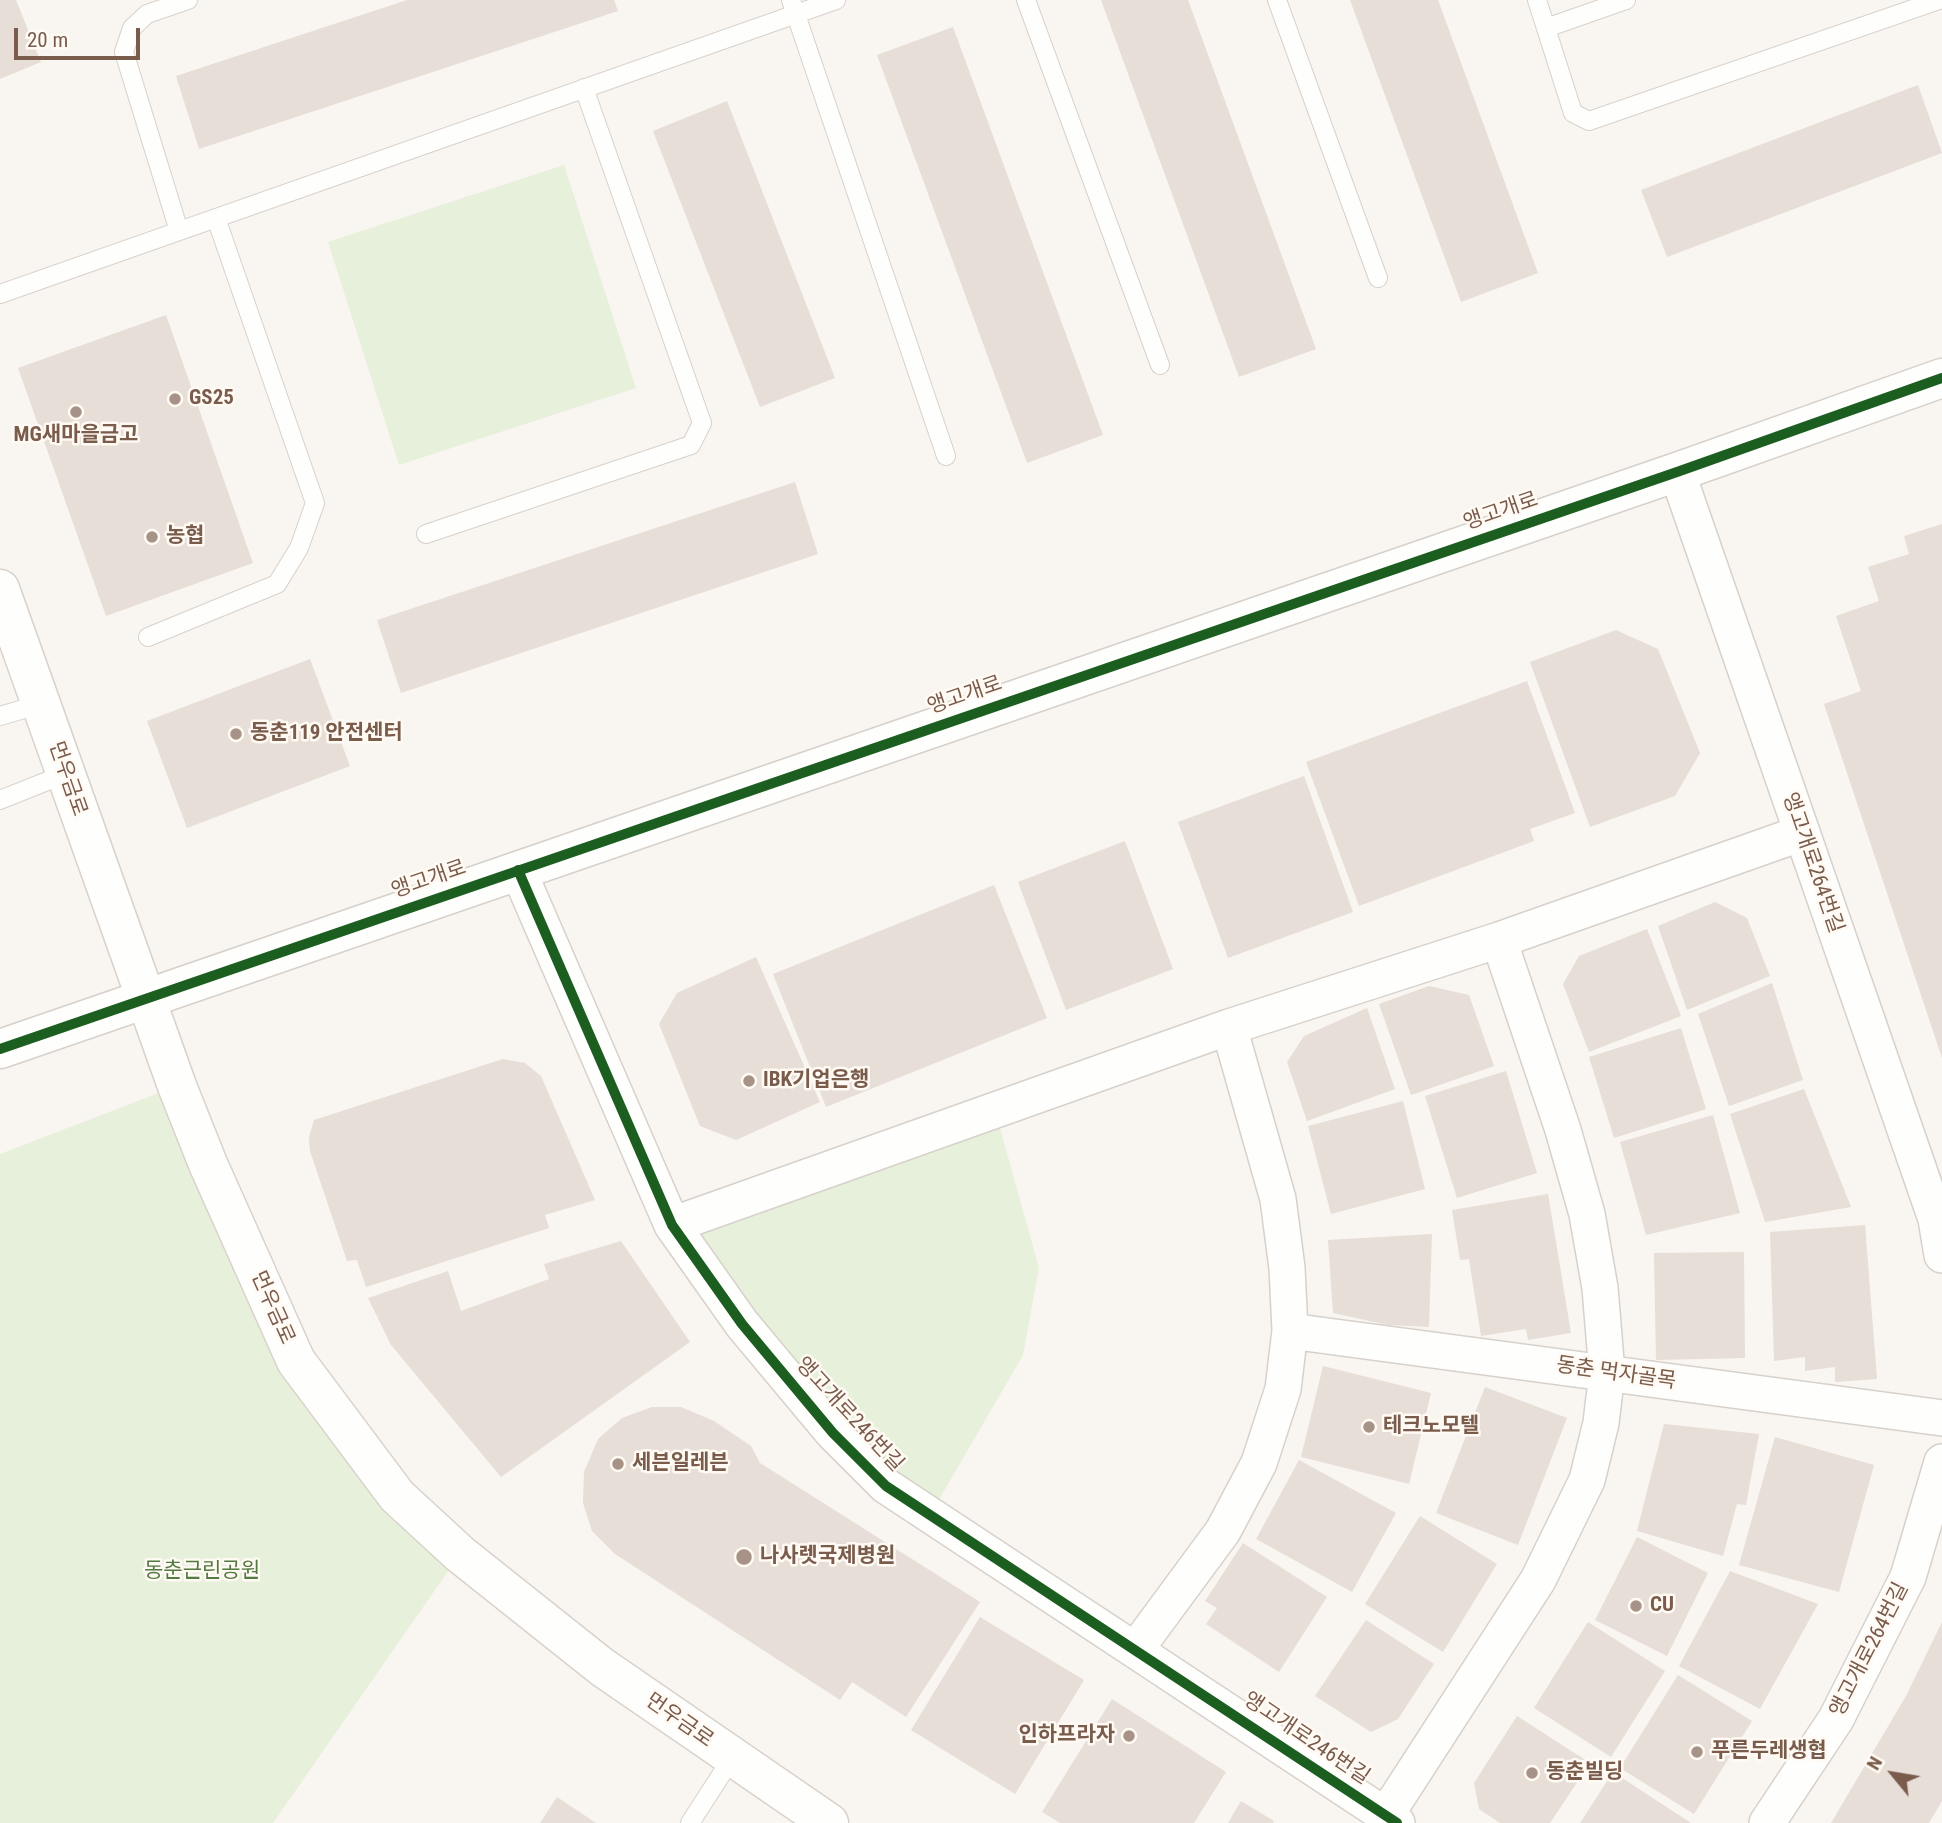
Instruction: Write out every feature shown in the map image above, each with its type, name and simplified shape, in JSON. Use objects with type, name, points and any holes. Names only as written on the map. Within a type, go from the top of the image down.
[{"type":"street","name":"앵고개로","points":[[0,1049],[1677,472],[1942,378]]},
{"type":"street","name":"앵고개로264번길","points":[[1677,472],[1936,1219],[1942,1255]]},
{"type":"street","name":"먼우금로","points":[[0,589],[145,998],[208,1164],[296,1361],[397,1496],[460,1554],[602,1667],[829,1823]]},
{"type":"street","points":[[672,1226],[1229,1027],[1499,940],[1802,833]]},
{"type":"street","name":"앵고개로246번길","points":[[517,870],[672,1226],[742,1324],[833,1433],[886,1486],[1392,1819]]},
{"type":"street","points":[[1392,1819],[1538,1580],[1587,1480],[1601,1423],[1607,1373],[1600,1288],[1587,1214],[1563,1130],[1499,940]]},
{"type":"street","points":[[1136,1649],[1223,1531],[1259,1463],[1283,1389],[1290,1331],[1287,1268],[1278,1199],[1229,1027]]},
{"type":"street","name":"동춘 먹자골목","points":[[1290,1331],[1942,1418]]},
{"type":"street","name":"앵고개로264번길","points":[[1767,1823],[1836,1720],[1908,1577],[1942,1462]]},
{"type":"lane","points":[[179,231],[124,52],[132,28],[147,14],[188,0]]},
{"type":"lane","points":[[0,294],[584,88],[794,7],[836,0]]},
{"type":"lane","points":[[1026,0],[1160,365]]},
{"type":"lane","points":[[1277,0],[1378,278]]},
{"type":"lane","points":[[1537,0],[1573,113],[1589,121],[1939,0]]},
{"type":"lane","points":[[1546,28],[1626,0]]},
{"type":"lane","points":[[794,7],[946,456]]},
{"type":"lane","points":[[426,534],[691,445],[702,424],[584,88]]},
{"type":"lane","points":[[148,637],[277,584],[299,548],[315,503],[216,218]]},
{"type":"lane","points":[[0,716],[41,704]]},
{"type":"lane","points":[[0,800],[65,774]]},
{"type":"lane","points":[[690,1823],[732,1758]]},
{"type":"green space","points":[[564,165],[636,388],[399,465],[328,242]]},
{"type":"green space","name":"동춘근린공원","points":[[177,1086],[296,1361],[460,1554],[273,1823],[0,1823],[0,1154]]},
{"type":"green space","points":[[995,1110],[1039,1268],[1023,1355],[930,1515],[886,1486],[672,1225]]},
{"type":"building","points":[[0,0],[16,0],[41,62],[0,79]]},
{"type":"building","points":[[407,0],[614,0],[618,11],[199,149],[176,76]]},
{"type":"building","points":[[1101,0],[1188,0],[1316,349],[1239,377]]},
{"type":"building","points":[[1350,0],[1438,0],[1538,273],[1461,302]]},
{"type":"building","points":[[953,27],[1103,435],[1027,463],[877,55]]},
{"type":"building","points":[[1918,85],[1942,153],[1667,257],[1641,190]]},
{"type":"building","points":[[727,101],[835,378],[760,407],[653,131]]},
{"type":"building","points":[[166,315],[253,563],[106,616],[18,368]]},
{"type":"building","points":[[795,482],[818,554],[401,693],[377,620]]},
{"type":"building","points":[[1942,524],[1942,1058],[1824,704],[1861,691],[1836,616],[1879,601],[1868,567],[1909,554],[1904,536]]},
{"type":"building","points":[[1616,630],[1658,649],[1700,753],[1675,796],[1590,827],[1530,662]]},
{"type":"building","points":[[310,659],[350,766],[187,828],[147,721]]},
{"type":"building","points":[[1527,681],[1575,813],[1530,829],[1534,841],[1359,906],[1306,762]]},
{"type":"building","points":[[1304,776],[1353,912],[1228,958],[1178,822]]},
{"type":"building","points":[[1125,841],[1173,969],[1066,1010],[1018,882]]},
{"type":"building","points":[[994,885],[1047,1018],[826,1107],[773,974]]},
{"type":"building","points":[[1715,902],[1747,918],[1770,976],[1687,1010],[1658,926]]},
{"type":"building","points":[[1647,929],[1681,1016],[1589,1052],[1563,984],[1579,956]]},
{"type":"building","points":[[756,957],[820,1102],[736,1140],[700,1126],[659,1024],[677,993]]},
{"type":"building","points":[[1772,983],[1803,1080],[1729,1106],[1698,1014]]},
{"type":"building","points":[[1429,986],[1469,995],[1494,1066],[1411,1095],[1379,1004]]},
{"type":"building","points":[[1367,1008],[1395,1089],[1307,1121],[1287,1062],[1304,1036]]},
{"type":"building","points":[[1681,1028],[1706,1109],[1614,1138],[1589,1057]]},
{"type":"building","points":[[503,1059],[525,1063],[541,1076],[595,1200],[545,1215],[549,1228],[366,1287],[357,1260],[347,1261],[310,1151],[309,1137],[314,1120]]},
{"type":"building","points":[[1506,1071],[1537,1173],[1457,1198],[1425,1096]]},
{"type":"building","points":[[1804,1089],[1851,1207],[1765,1222],[1730,1114]]},
{"type":"building","points":[[1403,1101],[1425,1189],[1331,1214],[1308,1126]]},
{"type":"building","points":[[1713,1115],[1740,1213],[1646,1235],[1620,1142]]},
{"type":"building","points":[[1548,1194],[1571,1333],[1528,1340],[1526,1329],[1481,1336],[1469,1259],[1460,1260],[1452,1210]]},
{"type":"building","points":[[1865,1225],[1877,1379],[1835,1382],[1835,1367],[1805,1371],[1805,1357],[1774,1361],[1770,1232]]},
{"type":"building","points":[[1432,1234],[1429,1327],[1388,1325],[1333,1313],[1328,1240]]},
{"type":"building","points":[[621,1241],[690,1342],[501,1477],[391,1345],[368,1298],[448,1271],[461,1311],[549,1279],[544,1264]]},
{"type":"building","points":[[1744,1252],[1745,1358],[1656,1360],[1654,1253]]},
{"type":"building","points":[[1323,1366],[1431,1393],[1409,1484],[1301,1457]]},
{"type":"building","points":[[1485,1387],[1567,1418],[1518,1545],[1436,1513]]},
{"type":"building","name":"나사렛국제병원","points":[[652,1407],[681,1407],[714,1421],[751,1446],[760,1463],[980,1602],[906,1717],[852,1682],[840,1700],[615,1554],[592,1531],[583,1503],[584,1472],[598,1439],[622,1418]]},
{"type":"building","points":[[1664,1424],[1759,1434],[1746,1505],[1737,1504],[1723,1556],[1637,1531]]},
{"type":"building","points":[[1775,1437],[1874,1465],[1839,1592],[1739,1565]]},
{"type":"building","points":[[1299,1460],[1396,1513],[1352,1592],[1256,1539]]},
{"type":"building","points":[[1420,1516],[1497,1564],[1443,1652],[1365,1604]]},
{"type":"building","points":[[1637,1537],[1708,1573],[1667,1656],[1595,1620]]},
{"type":"building","points":[[1243,1543],[1327,1597],[1279,1672],[1206,1624],[1217,1608],[1205,1601]]},
{"type":"building","points":[[1730,1571],[1818,1604],[1760,1709],[1679,1666]]},
{"type":"building","points":[[980,1617],[1084,1680],[1015,1794],[911,1730]]},
{"type":"building","points":[[1366,1620],[1434,1664],[1398,1719],[1371,1732],[1315,1696]]},
{"type":"building","points":[[1588,1622],[1665,1671],[1611,1757],[1534,1708]]},
{"type":"building","points":[[1942,1622],[1942,1801],[1929,1823],[1831,1823],[1906,1696]]},
{"type":"building","points":[[1678,1675],[1752,1721],[1694,1814],[1620,1768]]},
{"type":"building","name":"인하프라자","points":[[1112,1699],[1226,1772],[1194,1823],[1060,1823],[1042,1812]]},
{"type":"building","name":"동춘빌딩","points":[[1517,1716],[1590,1763],[1550,1823],[1500,1823],[1479,1809],[1474,1783]]},
{"type":"building","points":[[1613,1772],[1691,1823],[1580,1823]]},
{"type":"building","points":[[557,1797],[596,1823],[540,1823]]},
{"type":"building","points":[[1241,1801],[1274,1821],[1273,1823],[1228,1823]]},
{"type":"cycle path","points":[[0,1049],[1677,472],[1942,378]]},
{"type":"cycle path","points":[[518,870],[672,1225],[742,1324],[833,1433],[886,1486],[1397,1823]]},
{"type":"place","name":"GS25","points":[[175,399]]},
{"type":"place","name":"MG새마을금고","points":[[76,412]]},
{"type":"place","name":"농협","points":[[152,537]]},
{"type":"place","name":"동춘119 안전센터","points":[[236,734]]},
{"type":"place","name":"IBK기업은행","points":[[749,1081]]},
{"type":"place","name":"테크노모텔","points":[[1369,1427]]},
{"type":"place","name":"세븐일레븐","points":[[618,1464]]},
{"type":"place","name":"나사렛국제병원","points":[[744,1557]]},
{"type":"place","name":"CU","points":[[1636,1606]]},
{"type":"place","name":"인하프라자","points":[[1129,1736]]},
{"type":"place","name":"푸른두레생협","points":[[1697,1752]]},
{"type":"place","name":"동춘빌딩","points":[[1532,1773]]}]
